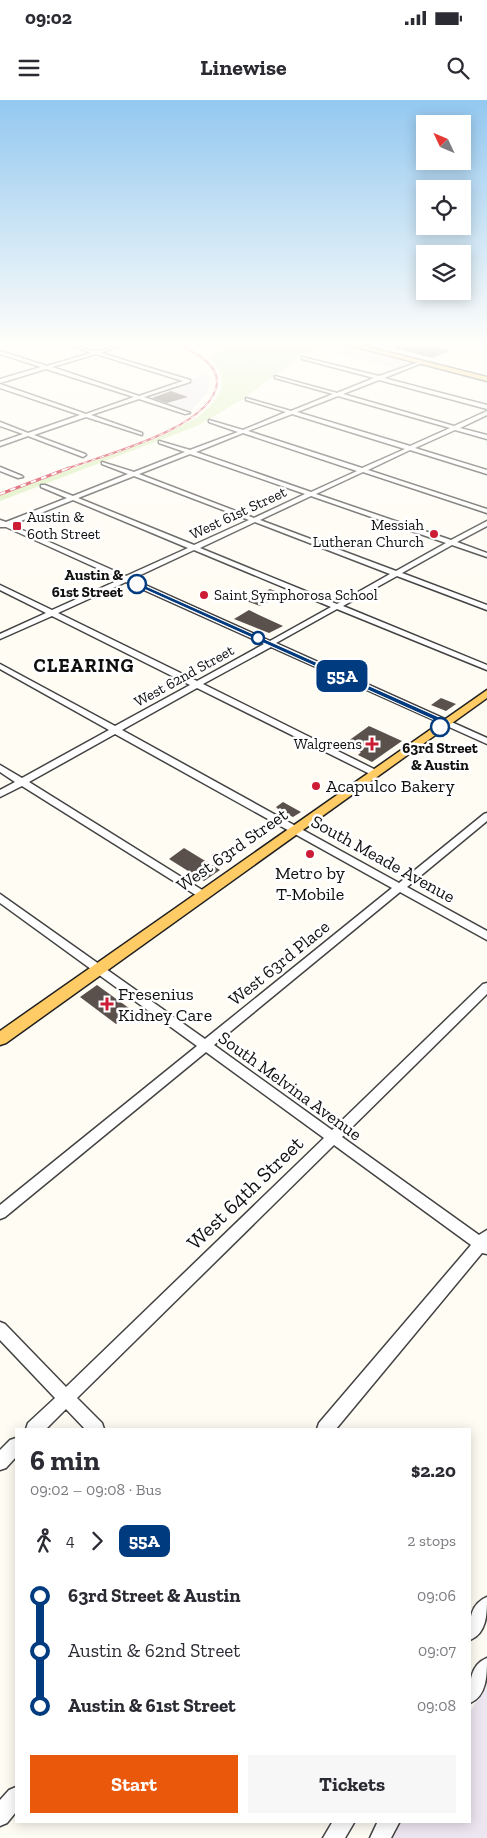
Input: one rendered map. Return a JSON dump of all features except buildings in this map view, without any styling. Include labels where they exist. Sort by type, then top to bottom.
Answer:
[{"type":"main road","name":"West 63rd Street","points":[[0,1039],[487,693]]},
{"type":"street","points":[[6,426],[83,455]]},
{"type":"street","points":[[0,444],[54,426]]},
{"type":"street","points":[[118,426],[140,434]]},
{"type":"street","points":[[227,426],[487,510]]},
{"type":"street","points":[[2,524],[256,426]]},
{"type":"street","points":[[339,426],[487,472]]},
{"type":"street","points":[[448,426],[487,437]]},
{"type":"street","name":"West 61st Street","points":[[0,637],[459,426]]},
{"type":"street","points":[[161,442],[487,556]]},
{"type":"street","points":[[104,463],[487,608]]},
{"type":"street","points":[[0,469],[20,477]]},
{"type":"street","points":[[43,486],[487,668]]},
{"type":"street","name":"West 62nd Street","points":[[0,794],[487,523]]},
{"type":"street","points":[[2,524],[487,741]]},
{"type":"street","points":[[0,587],[375,773]]},
{"type":"street","name":"South Meade Avenue","points":[[0,666],[487,936]]},
{"type":"street","points":[[0,768],[203,895]]},
{"type":"street","name":"West 63rd Place","points":[[0,1212],[487,816]]},
{"type":"street","name":"South Melvina Avenue","points":[[0,898],[332,1138],[485,1242]]},
{"type":"street","name":"West 64th Street","points":[[35,1428],[487,987]]},
{"type":"street","points":[[326,1428],[485,1242]]},
{"type":"street","points":[[0,1329],[95,1428]]},
{"type":"street","points":[[0,1462],[15,1447]]},
{"type":"street","points":[[471,1630],[487,1606]]},
{"type":"street","points":[[471,1692],[487,1667]]},
{"type":"street","points":[[0,1816],[15,1798]]},
{"type":"street","points":[[334,1838],[343,1823]]},
{"type":"street","points":[[380,1838],[389,1823]]},
{"type":"shaded area","points":[[487,1684],[487,1838],[391,1838],[401,1823],[471,1823],[471,1710]]},
{"type":"green space","points":[[180,426],[197,426],[0,501],[0,495],[161,436]]},
{"type":"railway","points":[[69,468],[129,448],[177,426]]},
{"type":"railway","points":[[0,494],[69,468]]},
{"type":"bus line","name":"55A","points":[[137,584],[446,722],[440,727]]},
{"type":"place","name":"Austin & 60th Street","points":[[17,526]]},
{"type":"place","name":"Messiah Lutheran Church","points":[[434,534]]},
{"type":"place","name":"Austin & 61st Street","points":[[137,584]]},
{"type":"place","name":"Saint Symphorosa School","points":[[204,595]]},
{"type":"place","name":"63rd Street & Austin","points":[[440,727]]},
{"type":"place","name":"Walgreens","points":[[372,744]]},
{"type":"place","name":"Acapulco Bakery","points":[[316,786]]},
{"type":"place","name":"Metro by T-Mobile","points":[[310,854]]},
{"type":"place","name":"Fresenius Kidney Care","points":[[107,1004]]},
{"type":"district","name":"CLEARING","points":[[84,665]]}]
